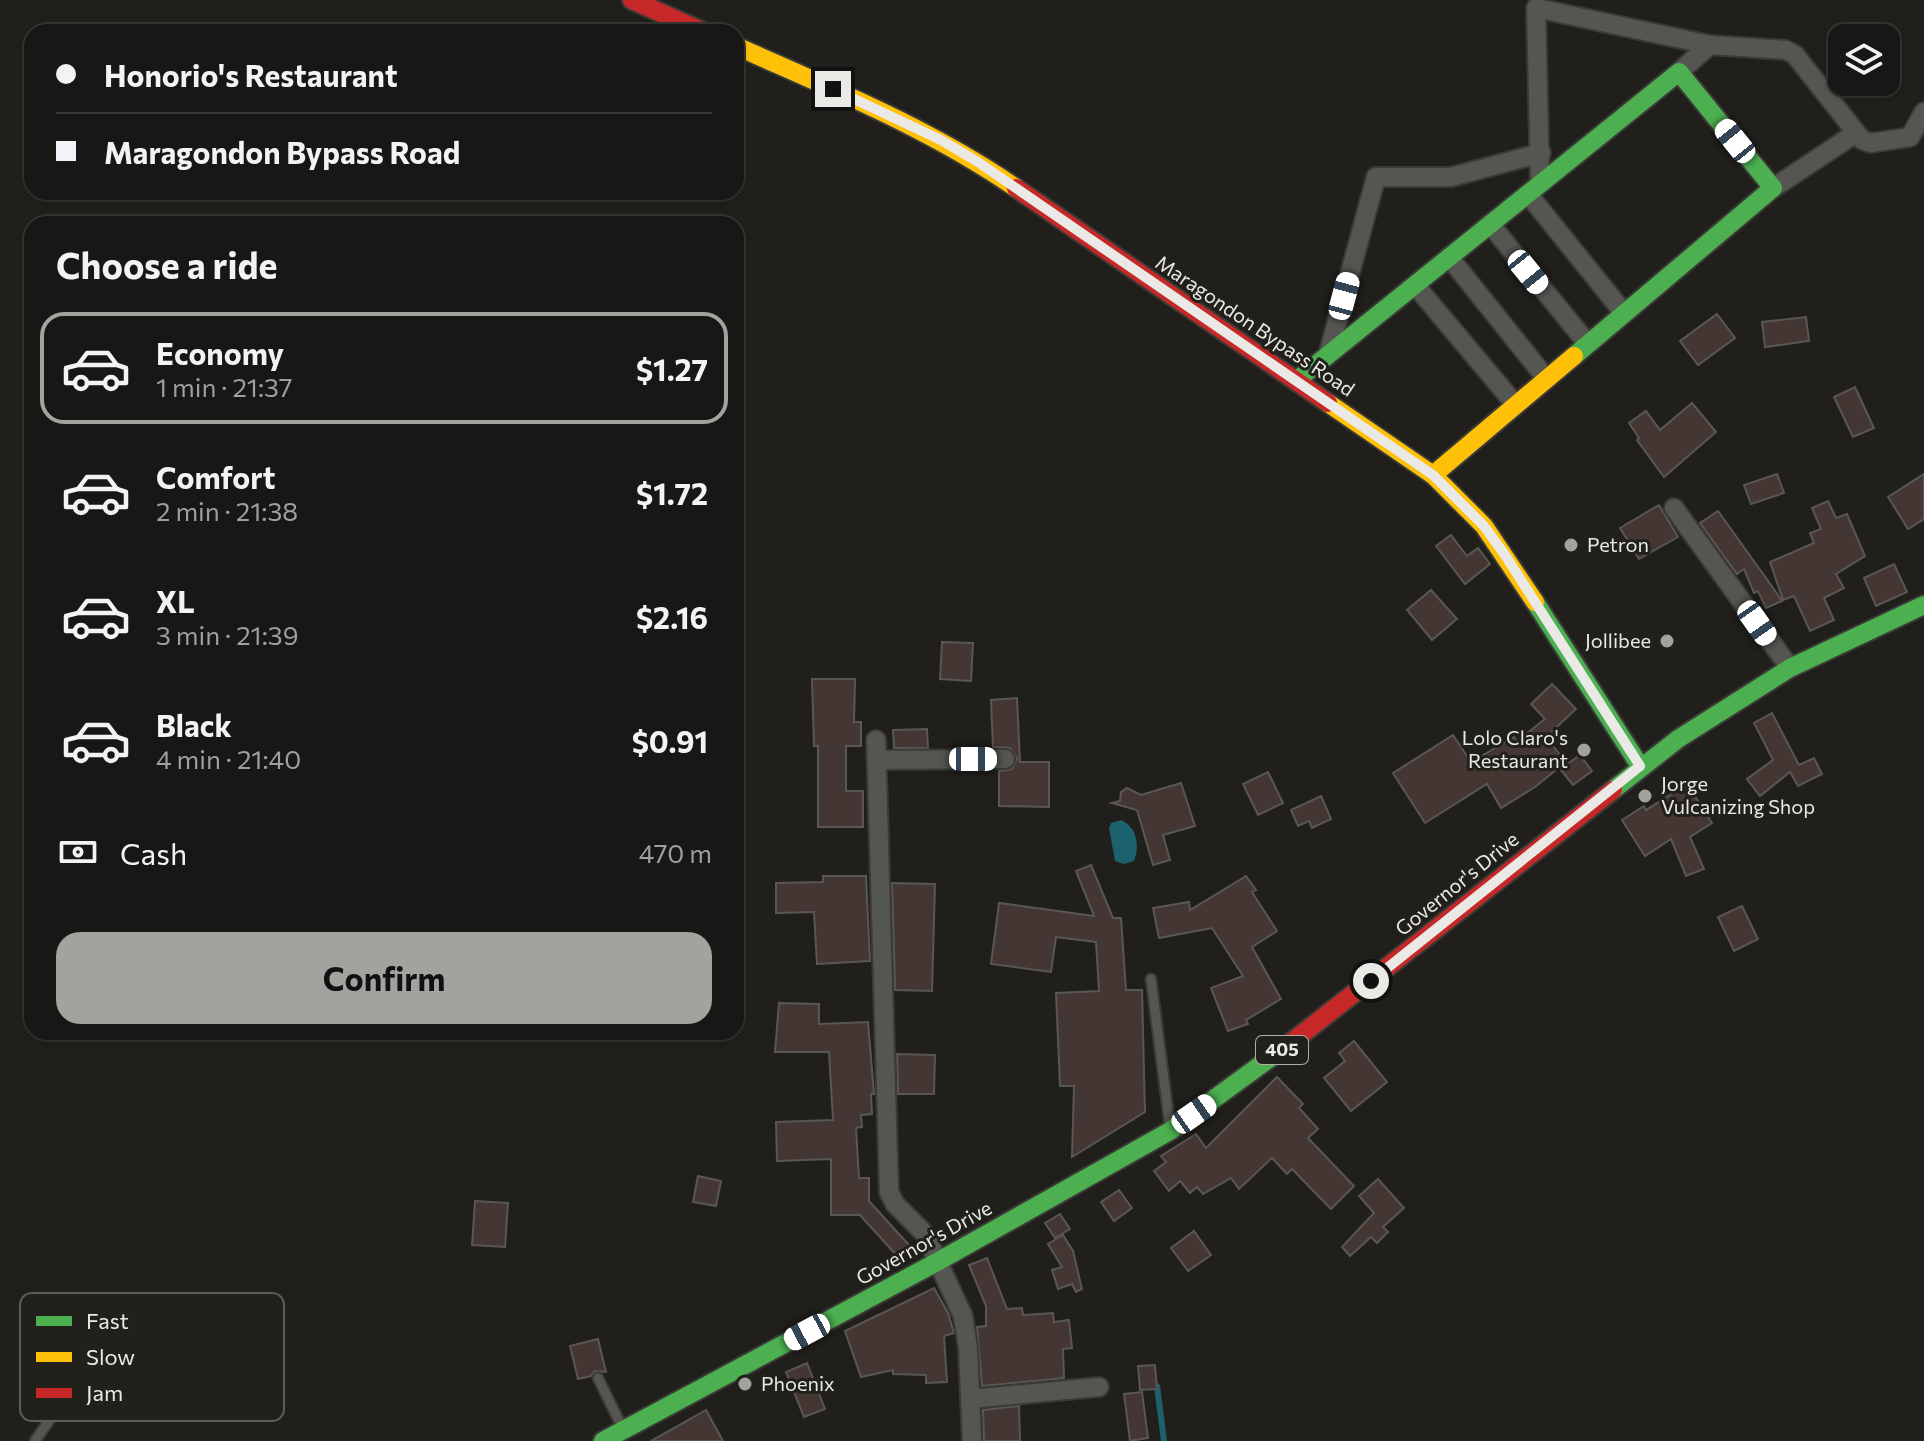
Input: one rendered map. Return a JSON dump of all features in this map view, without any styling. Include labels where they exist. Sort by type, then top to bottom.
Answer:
[{"type":"main road","points":[[632,0],[686,24]]},
{"type":"main road","name":"Maragondon Bypass Road","points":[[744,50],[895,117],[978,162],[1433,475],[1476,518],[1505,555],[1640,766]]},
{"type":"main road","points":[[1297,380],[1679,72],[1773,188],[1514,403],[1433,475]]},
{"type":"main road","name":"Governor's Drive","points":[[603,1441],[937,1262],[1170,1131],[1264,1064],[1640,766],[1790,668],[1924,605]]},
{"type":"street","points":[[1623,312],[1534,189],[1541,153],[1536,8],[1710,45],[1775,48],[1795,55],[1862,140],[1871,143],[1901,141],[1910,137],[1924,112]]},
{"type":"street","points":[[1679,72],[1710,45]]},
{"type":"street","points":[[1773,188],[1856,133]]},
{"type":"street","points":[[1328,355],[1376,177],[1451,177],[1541,153]]},
{"type":"street","points":[[1490,224],[1587,343]]},
{"type":"street","points":[[1449,257],[1545,377]]},
{"type":"street","points":[[1415,285],[1514,403]]},
{"type":"street","points":[[1674,508],[1790,668]]},
{"type":"street","points":[[876,740],[889,1192],[895,1204],[925,1234],[963,1316],[972,1441]]},
{"type":"street","points":[[877,760],[1005,759]]},
{"type":"street","points":[[970,1399],[1099,1387]]},
{"type":"lane","points":[[1151,979],[1170,1131]]},
{"type":"lane","points":[[598,1378],[624,1430]]},
{"type":"lane","points":[[35,1441],[49,1421]]},
{"type":"water","points":[[1121,820],[1131,827],[1137,843],[1134,861],[1124,864],[1115,861],[1109,828],[1111,823]]},
{"type":"building","points":[[1717,314],[1735,338],[1698,365],[1680,341]]},
{"type":"building","points":[[1806,317],[1809,341],[1765,347],[1762,322]]},
{"type":"building","points":[[1855,387],[1874,428],[1853,437],[1834,397]]},
{"type":"building","points":[[1692,403],[1716,432],[1664,477],[1637,440],[1639,438],[1629,423],[1646,411],[1660,430]]},
{"type":"building","points":[[1777,474],[1784,493],[1751,504],[1744,485]]},
{"type":"building","points":[[1924,474],[1924,519],[1908,529],[1888,497]]},
{"type":"building","points":[[1828,501],[1836,518],[1847,514],[1865,556],[1836,574],[1844,588],[1824,598],[1834,620],[1810,631],[1794,596],[1783,600],[1770,562],[1814,543],[1810,533],[1821,529],[1812,508]]},
{"type":"building","points":[[1659,505],[1678,537],[1639,559],[1620,528]]},
{"type":"building","points":[[1718,511],[1782,601],[1766,608],[1758,591],[1754,593],[1744,569],[1737,574],[1700,523]]},
{"type":"building","points":[[1451,535],[1467,556],[1478,548],[1490,564],[1465,584],[1436,546]]},
{"type":"building","points":[[1894,564],[1907,592],[1876,606],[1864,578]]},
{"type":"building","points":[[1431,590],[1457,619],[1432,640],[1407,610]]},
{"type":"building","points":[[942,642],[973,643],[971,681],[940,679]]},
{"type":"building","points":[[812,679],[855,679],[854,722],[861,722],[861,746],[846,746],[846,791],[863,791],[863,827],[818,827],[818,746],[814,746]]},
{"type":"building","points":[[1552,684],[1576,709],[1546,737],[1566,762],[1535,787],[1501,808],[1487,784],[1425,823],[1393,773],[1453,735],[1471,762],[1514,737],[1517,741],[1545,719],[1531,704]]},
{"type":"building","points":[[1017,698],[1020,762],[1049,762],[1049,807],[999,806],[999,771],[1012,769],[1017,758],[1010,748],[993,747],[991,700]]},
{"type":"building","points":[[1772,713],[1799,765],[1814,758],[1822,774],[1798,786],[1790,772],[1760,796],[1747,779],[1773,760],[1754,723]]},
{"type":"building","points":[[927,729],[928,748],[894,748],[893,730]]},
{"type":"building","points":[[1580,755],[1592,771],[1573,785],[1560,769]]},
{"type":"building","points":[[1268,772],[1283,803],[1258,815],[1243,784]]},
{"type":"building","points":[[1181,783],[1195,826],[1163,835],[1170,860],[1153,865],[1137,810],[1112,803],[1120,801],[1121,792],[1127,788],[1141,795]]},
{"type":"building","points":[[1687,784],[1712,823],[1690,837],[1704,869],[1686,876],[1671,839],[1645,856],[1622,820],[1644,806],[1646,810]]},
{"type":"building","points":[[1321,796],[1331,819],[1312,828],[1309,821],[1298,826],[1291,810]]},
{"type":"building","points":[[1091,865],[1113,918],[1121,918],[1126,990],[1142,990],[1145,1112],[1072,1157],[1074,1086],[1060,1086],[1056,993],[1099,991],[1096,942],[1056,937],[1051,972],[991,964],[999,903],[1094,916],[1076,871]]},
{"type":"building","points":[[823,876],[866,876],[870,961],[817,964],[814,912],[776,913],[776,883],[823,882]]},
{"type":"building","points":[[1246,876],[1256,890],[1252,892],[1277,931],[1252,947],[1281,999],[1246,1020],[1248,1024],[1228,1031],[1211,988],[1243,976],[1212,928],[1159,938],[1153,908],[1189,902],[1190,910]]},
{"type":"building","points":[[892,883],[935,884],[932,991],[895,990]]},
{"type":"building","points":[[1742,906],[1758,939],[1734,951],[1718,917]]},
{"type":"building","points":[[779,1003],[819,1004],[819,1024],[868,1022],[874,1094],[871,1094],[872,1114],[861,1115],[862,1127],[856,1128],[859,1178],[869,1178],[869,1201],[909,1245],[897,1256],[860,1215],[831,1215],[831,1159],[777,1161],[776,1122],[833,1120],[829,1052],[775,1052]]},
{"type":"building","points":[[1354,1041],[1387,1082],[1351,1111],[1324,1078],[1345,1061],[1339,1053]]},
{"type":"building","points":[[897,1054],[935,1055],[934,1094],[898,1094]]},
{"type":"building","points":[[1277,1077],[1303,1104],[1299,1108],[1318,1129],[1308,1138],[1354,1186],[1331,1209],[1292,1169],[1287,1174],[1272,1158],[1239,1189],[1231,1178],[1203,1194],[1197,1187],[1190,1193],[1180,1181],[1169,1191],[1154,1171],[1166,1162],[1161,1156],[1196,1134],[1206,1148]]},
{"type":"building","points":[[698,1176],[721,1181],[716,1206],[693,1202]]},
{"type":"building","points":[[1378,1179],[1404,1208],[1383,1227],[1388,1232],[1377,1243],[1371,1237],[1350,1256],[1342,1247],[1374,1213],[1359,1196]]},
{"type":"building","points":[[1119,1190],[1132,1208],[1114,1221],[1101,1202]]},
{"type":"building","points":[[475,1201],[508,1203],[505,1247],[472,1245]]},
{"type":"building","points":[[1060,1214],[1070,1229],[1055,1238],[1045,1223]]},
{"type":"building","points":[[1194,1231],[1211,1255],[1188,1271],[1171,1248]]},
{"type":"building","points":[[1063,1235],[1073,1251],[1082,1289],[1076,1292],[1072,1284],[1058,1289],[1052,1270],[1062,1267],[1048,1244]]},
{"type":"building","points":[[987,1258],[1007,1309],[1022,1308],[1023,1315],[1053,1313],[1054,1322],[1069,1320],[1072,1348],[1063,1349],[1064,1378],[982,1386],[977,1327],[986,1326],[986,1306],[969,1265]]},
{"type":"building","points":[[934,1288],[948,1313],[954,1333],[944,1336],[947,1382],[926,1383],[926,1375],[893,1374],[893,1370],[861,1377],[845,1331]]},
{"type":"building","points":[[598,1339],[606,1372],[595,1371],[591,1376],[578,1379],[570,1346]]},
{"type":"building","points":[[807,1363],[825,1409],[804,1417],[786,1372]]},
{"type":"building","points":[[1155,1365],[1157,1389],[1140,1390],[1138,1366]]},
{"type":"building","points":[[1142,1392],[1148,1438],[1130,1441],[1124,1394]]},
{"type":"building","points":[[1019,1406],[1020,1441],[984,1441],[983,1410]]},
{"type":"building","points":[[706,1410],[723,1441],[651,1441]]},
{"type":"waterway","points":[[1157,1386],[1164,1441]]},
{"type":"traffic: fast","points":[[1297,380],[1679,72],[1773,188],[1574,356]]},
{"type":"traffic: fast","points":[[1535,602],[1640,766]]},
{"type":"traffic: fast","points":[[1613,790],[1678,739],[1790,668],[1924,605]]},
{"type":"traffic: fast","points":[[603,1441],[937,1262],[1170,1131],[1288,1045]]},
{"type":"traffic: slow","points":[[744,50],[914,128],[1016,188]]},
{"type":"traffic: slow","points":[[1433,475],[1574,356]]},
{"type":"traffic: slow","points":[[1328,403],[1433,475],[1484,526],[1535,602]]},
{"type":"traffic: jam","points":[[632,0],[686,24]]},
{"type":"traffic: jam","points":[[1016,188],[1328,403]]},
{"type":"traffic: jam","points":[[1288,1045],[1613,790]]},
{"type":"place","name":"Petron","points":[[1571,545]]},
{"type":"place","name":"Jollibee","points":[[1667,641]]},
{"type":"place","name":"Lolo Claro's Restaurant","points":[[1584,750]]},
{"type":"place","name":"Jorge Vulcanizing Shop","points":[[1645,796]]},
{"type":"place","name":"Phoenix","points":[[745,1384]]},
{"type":"route","points":[[833,89],[941,140],[978,162],[1433,475],[1484,526],[1505,555],[1640,766],[1371,981]]}]
